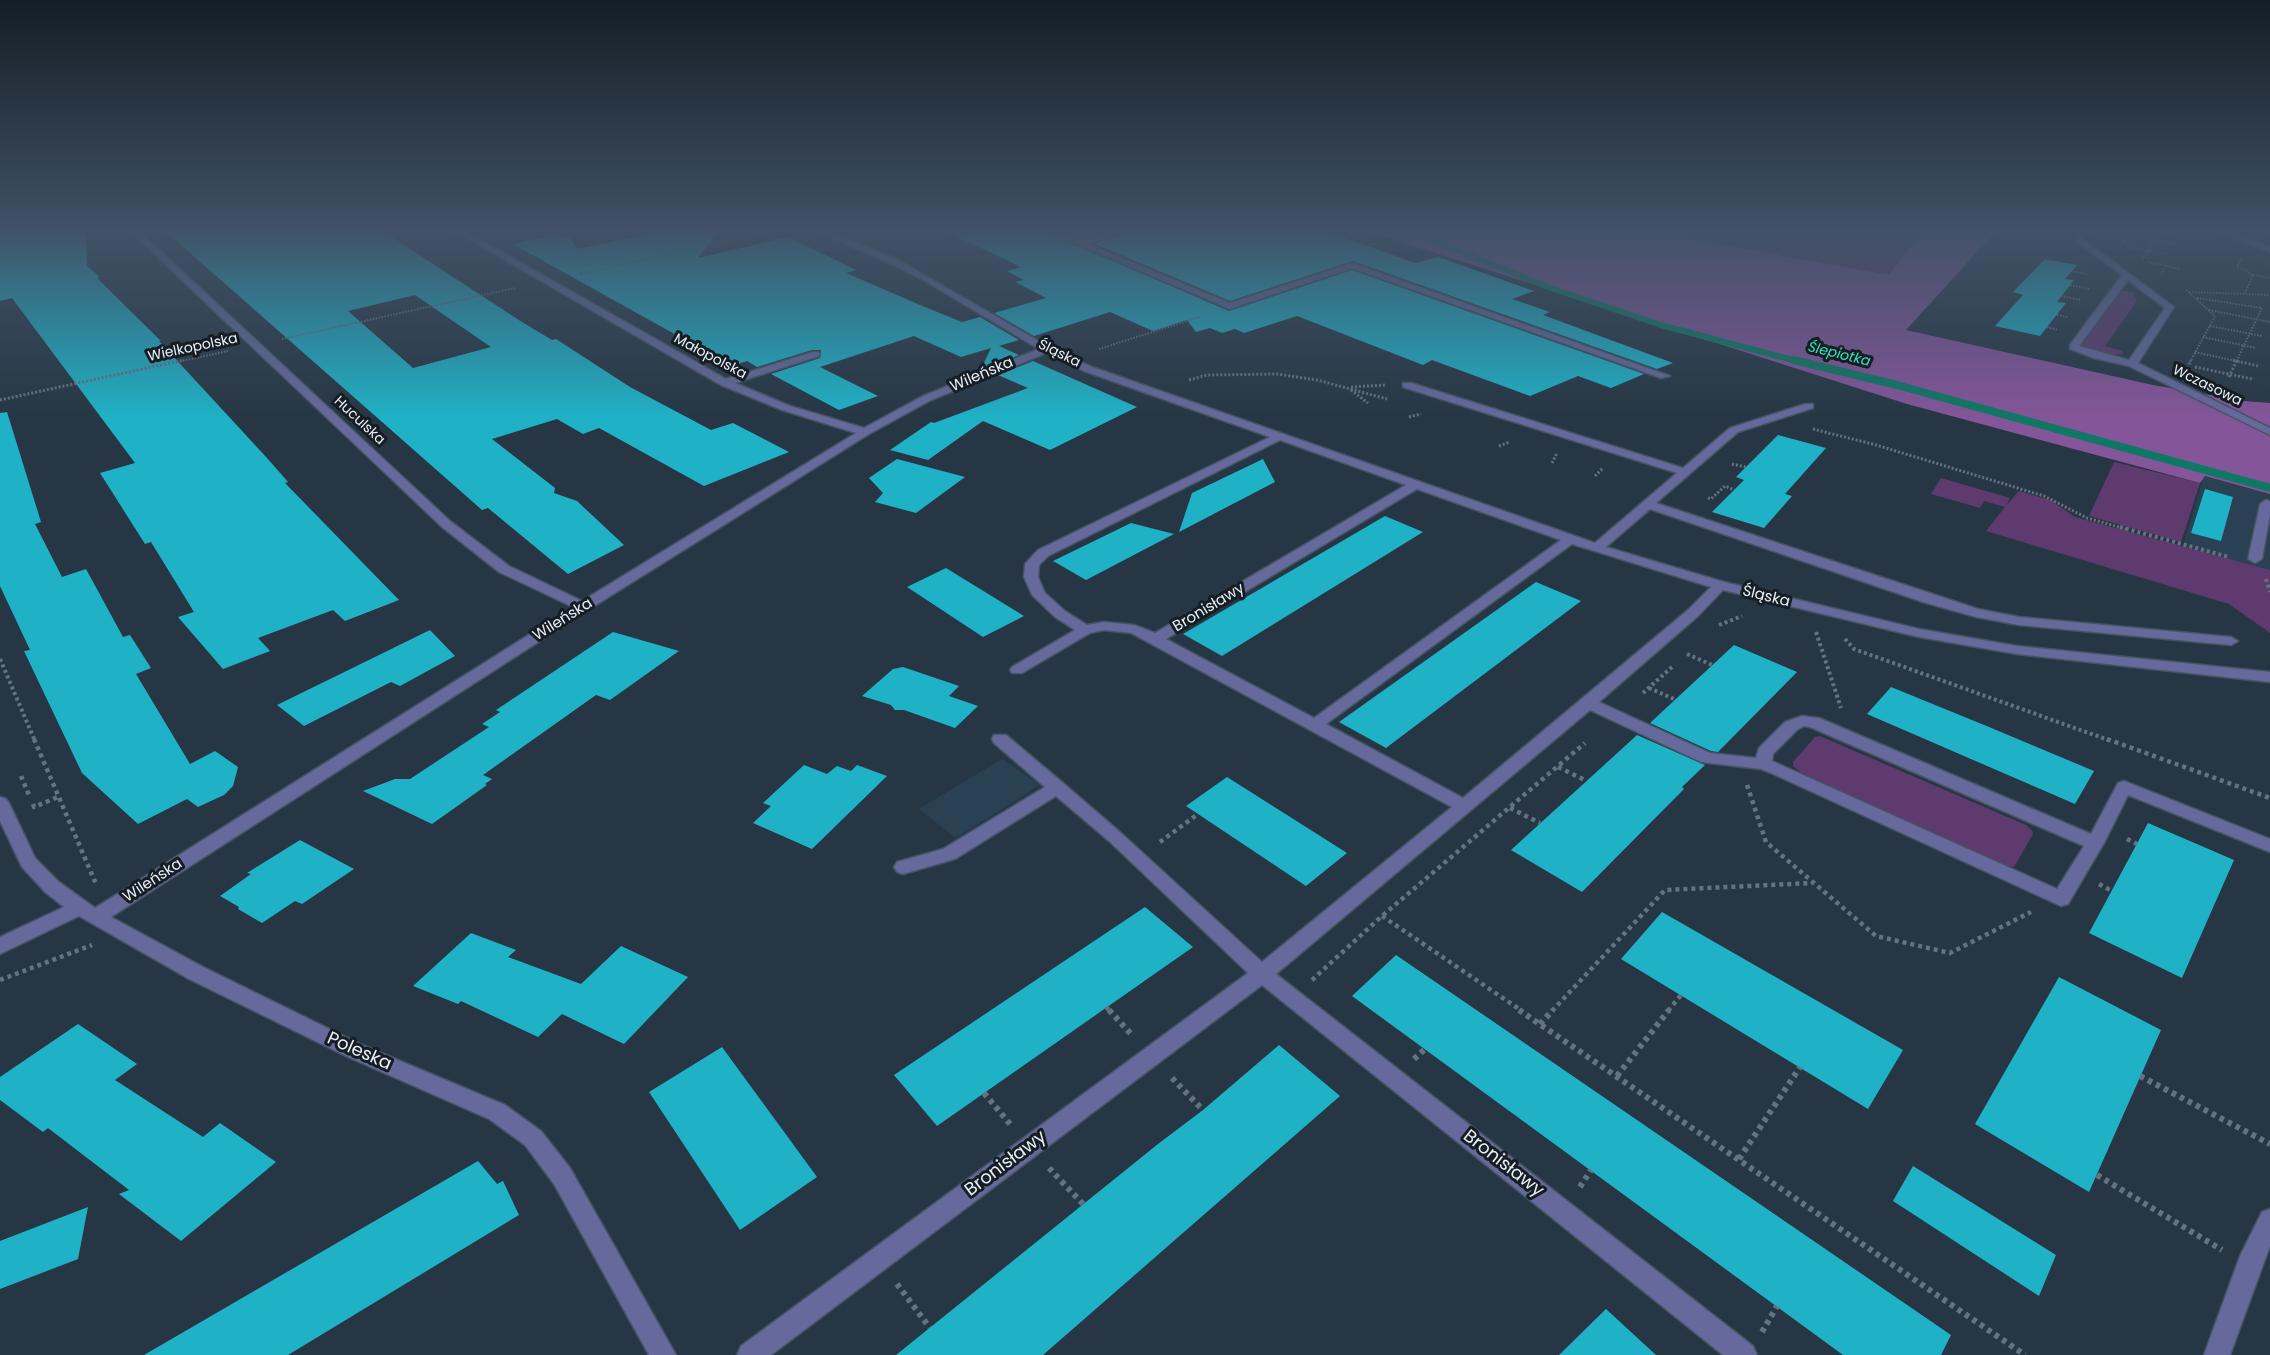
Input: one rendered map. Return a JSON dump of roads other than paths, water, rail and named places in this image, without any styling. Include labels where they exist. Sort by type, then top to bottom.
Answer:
[{"type":"street","name":"Huculska","points":[[201,293],[446,524],[504,569],[583,607]]},
{"type":"street","name":"Małopolska","points":[[567,293],[725,383],[786,408],[866,432]]},
{"type":"street","name":"Śląska","points":[[952,293],[1046,349],[1088,369],[1570,539],[1720,585],[1835,614],[2006,648],[2270,677]]},
{"type":"street","points":[[1199,293],[1230,306],[1268,293]]},
{"type":"street","points":[[1432,293],[1665,376]]},
{"type":"street","name":"Wczasowa","points":[[2113,293],[2073,347],[2097,356],[2132,364],[2270,432]]},
{"type":"street","points":[[2132,364],[2170,307],[2152,293]]},
{"type":"street","name":"Wileńska","points":[[0,946],[87,913],[866,432],[927,398],[1046,349]]},
{"type":"street","points":[[725,383],[816,354]]},
{"type":"street","points":[[1407,385],[1684,472]]},
{"type":"street","points":[[1597,548],[1734,430],[1809,406]]},
{"type":"street","points":[[1085,630],[1060,614],[1039,595],[1031,577],[1032,564],[1043,553],[1280,436]]},
{"type":"street","name":"Bronisławy","points":[[1156,639],[1416,484]]},
{"type":"street","points":[[1647,504],[1928,599],[1976,613],[2019,621],[2230,641]]},
{"type":"street","points":[[2256,559],[2266,504],[2270,505]]},
{"type":"street","points":[[1315,725],[1570,539]]},
{"type":"street","name":"Bronisławy","points":[[750,1355],[1262,974],[1588,703],[1693,613],[1720,585]]},
{"type":"street","points":[[1017,670],[1085,630],[1104,626],[1134,629],[1156,639]]},
{"type":"street","name":"Bronisławy","points":[[1156,639],[1464,806]]},
{"type":"street","points":[[1588,703],[1707,758],[1763,764],[2061,898],[2095,843],[2124,787],[2270,846]]},
{"type":"street","points":[[1763,764],[1765,752],[1791,726],[1802,721],[1813,722],[1827,726],[2095,843]]},
{"type":"street","name":"Bronisławy","points":[[1000,738],[1138,859],[1262,974],[1744,1355]]},
{"type":"street","points":[[903,867],[950,855],[1058,787]]},
{"type":"street","name":"Poleska","points":[[0,803],[28,862],[52,887],[87,913],[196,973],[344,1046],[497,1112],[533,1138],[562,1176],[663,1355]]},
{"type":"street","points":[[2217,1355],[2259,1255],[2270,1220]]},
{"type":"waterway","name":"Ślepiotka","points":[[1567,293],[1661,325],[1800,362]]},
{"type":"waterway","name":"Ślepiotka","points":[[1794,360],[1897,385],[2270,488]]}]
